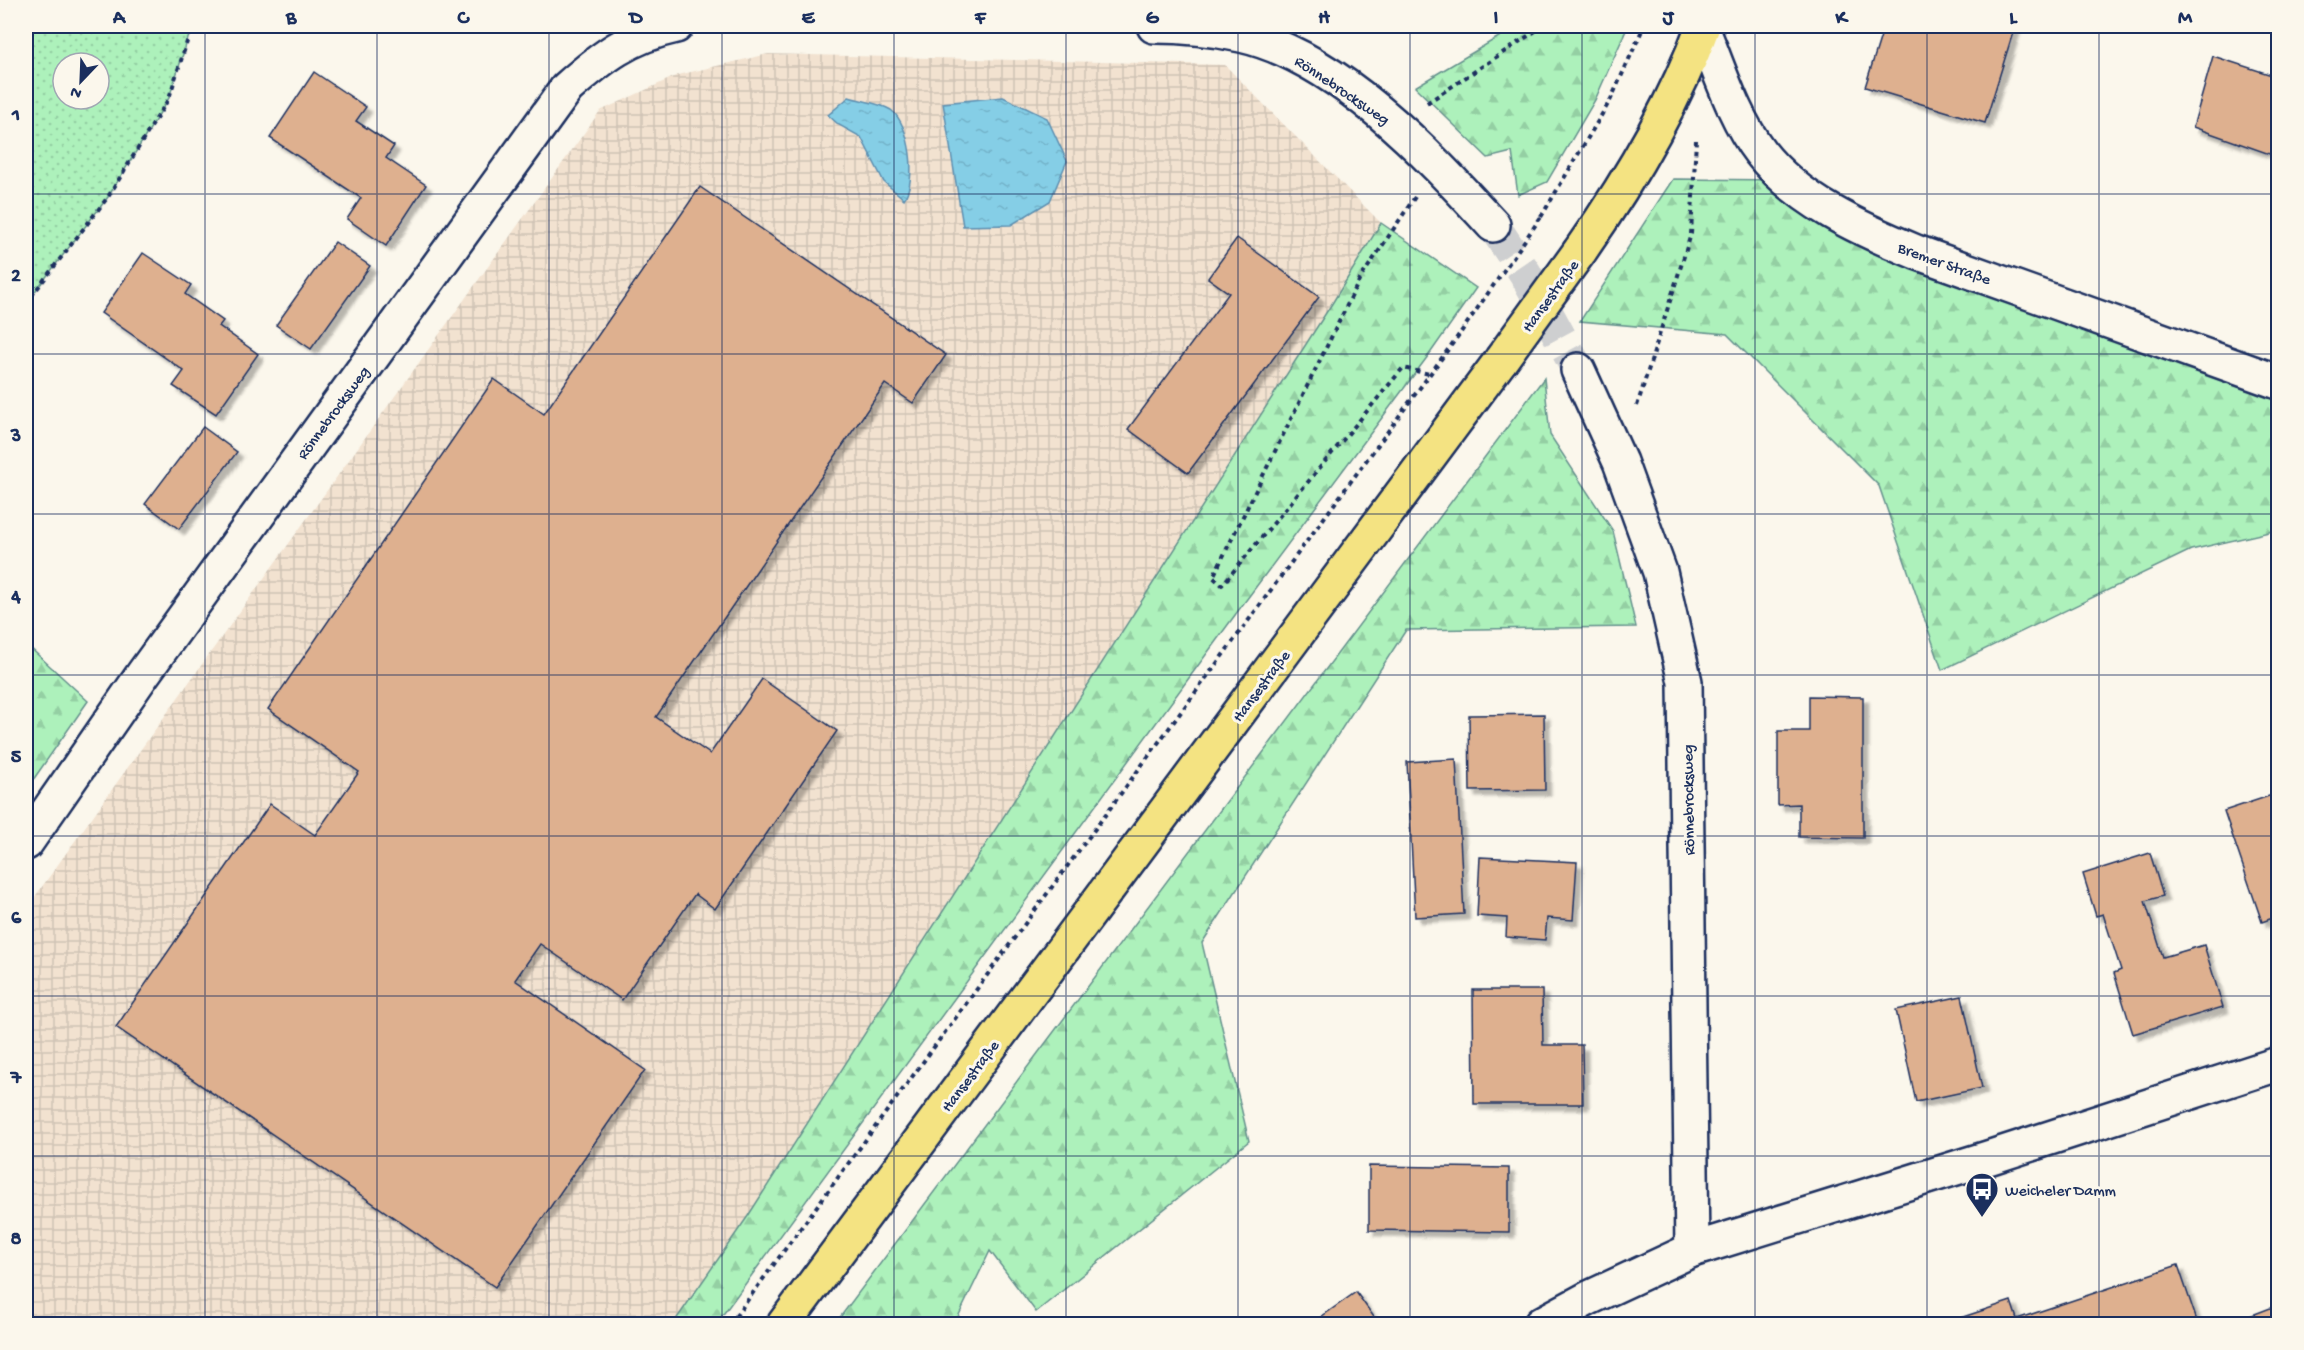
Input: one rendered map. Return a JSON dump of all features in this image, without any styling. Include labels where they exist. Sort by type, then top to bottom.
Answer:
[{"type":"main road","name":"Hansestraße","points":[[784,1324],[1581,251],[1641,157],[1675,91],[1702,27]]},
{"type":"street","name":"Rönnebrocksweg","points":[[26,843],[143,674],[567,88],[603,56],[646,32],[676,26]]},
{"type":"street","name":"Rönnebrocksweg","points":[[1154,26],[1181,26],[1242,35],[1294,55],[1349,89],[1395,124],[1437,164],[1493,225]]},
{"type":"street","name":"Bremer Straße","points":[[1702,27],[1740,116],[1759,150],[1786,180],[1830,210],[1873,234],[1916,252],[2278,382]]},
{"type":"street","name":"Rönnebrocksweg","points":[[1578,370],[1620,462],[1660,572],[1685,682],[1692,1250]]},
{"type":"street","points":[[1541,1324],[1588,1298],[1692,1250],[1988,1158],[2278,1064]]},
{"type":"path","points":[[26,303],[108,197],[170,98],[192,26]]},
{"type":"path","points":[[1395,124],[1544,26]]},
{"type":"path","points":[[730,1324],[1461,332],[1541,217],[1611,99],[1644,26]]},
{"type":"path","points":[[1429,374],[1402,368],[1222,585],[1213,577],[1360,279],[1437,164]]},
{"type":"path","points":[[1620,462],[1691,234]]},
{"type":"shaded area","points":[[768,54],[1225,65],[1381,223],[1333,302],[748,1216],[673,1324],[26,1324],[26,909],[600,111],[678,75]]},
{"type":"green space","points":[[26,26],[192,26],[169,98],[108,197],[26,303]]},
{"type":"green space","points":[[1517,26],[1628,26],[1595,100],[1547,182],[1518,195],[1512,152],[1488,158],[1415,87]]},
{"type":"green space","points":[[1673,179],[1786,180],[1830,210],[2278,382],[2278,530],[2191,550],[1942,670],[1879,486],[1727,334],[1580,321]]},
{"type":"green space","points":[[1381,223],[1476,288],[716,1324],[673,1324],[748,1216],[1333,302]]},
{"type":"green space","points":[[1544,378],[1550,435],[1613,531],[1636,627],[1406,630],[1202,943],[1249,1141],[1036,1312],[990,1251],[958,1317],[938,1324],[835,1324]]},
{"type":"green space","points":[[26,644],[88,701],[26,790]]},
{"type":"water","points":[[849,97],[887,108],[898,117],[910,153],[910,180],[904,199],[884,182],[861,137],[839,125],[828,115]]},
{"type":"water","points":[[1003,97],[1047,118],[1067,161],[1050,201],[1011,225],[963,226],[943,103]]},
{"type":"building","points":[[1884,26],[2015,26],[1985,123],[1865,87]]},
{"type":"building","points":[[2213,56],[2278,77],[2278,157],[2193,127]]},
{"type":"building","points":[[314,72],[366,107],[356,121],[394,146],[386,158],[426,185],[386,246],[347,219],[361,198],[270,138]]},
{"type":"building","points":[[700,187],[946,355],[913,403],[885,384],[656,717],[710,754],[762,679],[837,731],[715,909],[695,894],[622,1000],[540,944],[515,980],[645,1070],[495,1287],[116,1027],[270,804],[315,835],[359,772],[268,709],[494,379],[544,414]]},
{"type":"building","points":[[1237,238],[1319,297],[1188,473],[1128,429],[1229,293],[1208,278]]},
{"type":"building","points":[[335,242],[370,266],[311,349],[276,325]]},
{"type":"building","points":[[143,253],[191,285],[185,294],[223,321],[219,326],[258,354],[216,414],[173,386],[184,371],[101,313]]},
{"type":"building","points":[[203,427],[237,452],[179,529],[145,504]]},
{"type":"building","points":[[1809,696],[1863,697],[1863,838],[1799,837],[1799,804],[1778,805],[1778,731],[1809,731]]},
{"type":"building","points":[[1544,714],[1545,790],[1470,791],[1469,715]]},
{"type":"building","points":[[1456,759],[1464,914],[1415,917],[1407,762]]},
{"type":"building","points":[[2278,793],[2278,916],[2262,922],[2224,811]]},
{"type":"building","points":[[2150,853],[2163,896],[2145,901],[2163,957],[2204,945],[2223,1007],[2133,1034],[2114,973],[2121,970],[2103,914],[2096,916],[2083,874]]},
{"type":"building","points":[[1480,857],[1577,862],[1573,920],[1547,918],[1545,940],[1506,937],[1507,918],[1477,916]]},
{"type":"building","points":[[1473,990],[1542,990],[1543,1045],[1582,1045],[1583,1104],[1474,1104]]},
{"type":"building","points":[[1962,996],[1982,1088],[1916,1102],[1896,1010]]},
{"type":"building","points":[[1369,1166],[1509,1168],[1509,1232],[1369,1230]]},
{"type":"building","points":[[2178,1265],[2198,1324],[1945,1323],[2011,1301],[2017,1319]]},
{"type":"building","points":[[1356,1292],[1379,1324],[1311,1324]]},
{"type":"building","points":[[2278,1305],[2278,1324],[2250,1324],[2247,1317]]},
{"type":"tunnel","points":[[1493,225],[1525,273],[1578,370]]},
{"type":"place","name":"Weicheler Damm","points":[[1982,1218]]}]
